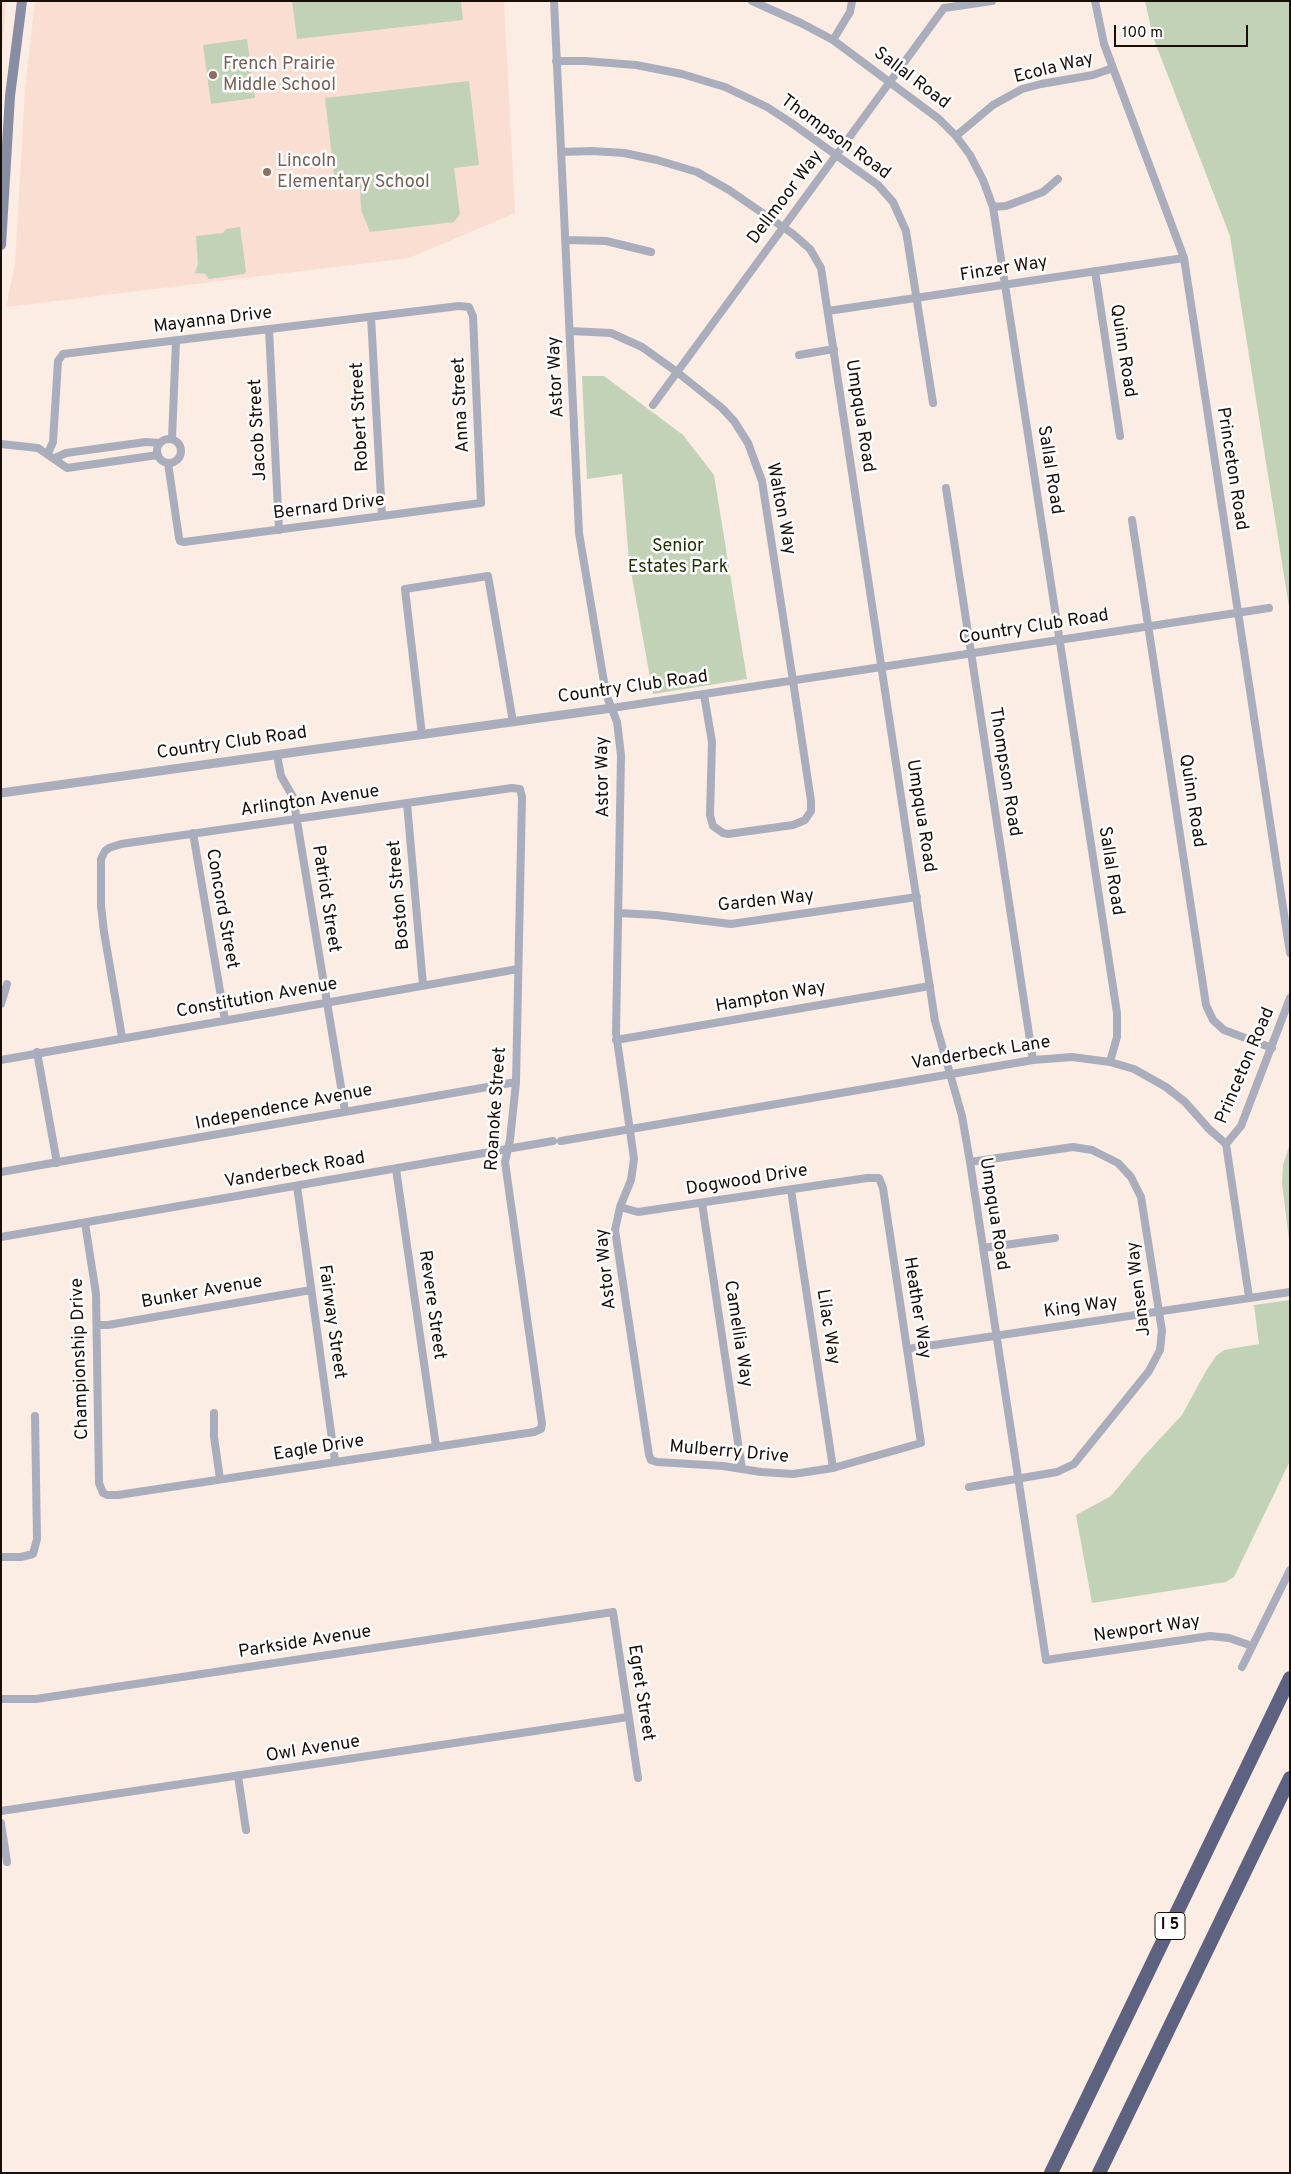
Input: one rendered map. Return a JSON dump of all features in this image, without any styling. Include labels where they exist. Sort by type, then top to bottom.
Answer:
[{"type":"highway","name":"I 5","points":[[1051,2173],[1290,1678]]},
{"type":"highway","name":"I 5","points":[[1099,2173],[1290,1778]]},
{"type":"main road","points":[[1,245],[10,96],[22,1]]},
{"type":"street","name":"Astor Way","points":[[554,1],[580,543],[606,694],[617,722],[621,755],[616,1040],[634,1159],[631,1180],[615,1223],[616,1239],[651,1460]]},
{"type":"street","name":"Sallal Road","points":[[752,1],[833,40],[940,118],[956,136],[976,166],[993,207],[1117,1013],[1117,1037],[1110,1062]]},
{"type":"street","points":[[833,40],[850,12],[852,1]]},
{"type":"street","points":[[943,5],[992,1]]},
{"type":"street","name":"Princeton Road","points":[[1095,1],[1100,31],[1184,258],[1290,953]]},
{"type":"street","name":"Dellmoor Way","points":[[653,405],[890,81],[943,5]]},
{"type":"street","name":"Thompson Road","points":[[556,62],[585,61],[636,64],[706,80],[767,107],[837,154],[878,185],[899,210],[906,231],[933,403]]},
{"type":"street","name":"Ecola Way","points":[[956,136],[987,109],[1022,90],[1041,84],[1093,75],[1113,68]]},
{"type":"street","name":"Umpqua Road","points":[[562,152],[608,151],[678,165],[697,172],[729,190],[783,226],[804,243],[818,261],[834,348],[930,986],[939,1037],[962,1116],[970,1162],[1046,1660]]},
{"type":"street","points":[[993,207],[1006,206],[1043,192],[1058,179]]},
{"type":"street","points":[[566,240],[606,241],[651,252]]},
{"type":"street","name":"Finzer Way","points":[[828,311],[1184,258]]},
{"type":"street","name":"Quinn Road","points":[[1095,271],[1120,436]]},
{"type":"street","name":"Mayanna Drive","points":[[51,456],[58,360],[60,355],[459,306],[469,307]]},
{"type":"street","name":"Anna Street","points":[[469,307],[473,316],[481,503]]},
{"type":"street","name":"Robert Street","points":[[371,317],[382,516]]},
{"type":"street","name":"Jacob Street","points":[[269,329],[279,530]]},
{"type":"street","name":"Walton Way","points":[[570,331],[596,331],[622,337],[642,347],[722,408],[734,421],[748,443],[762,481],[812,806],[809,816],[805,820],[793,825],[728,834],[713,826],[710,815],[712,742],[704,695]]},
{"type":"street","points":[[172,439],[176,341]]},
{"type":"street","points":[[799,354],[834,348]]},
{"type":"street","points":[[51,456],[66,452],[160,442],[172,439],[179,443],[181,454],[174,462],[168,463],[158,455],[157,450],[160,442]]},
{"type":"street","points":[[1,444],[35,447],[51,456],[62,467],[66,468],[158,455]]},
{"type":"street","name":"Bernard Drive","points":[[168,463],[180,541],[481,503]]},
{"type":"street","name":"Thompson Road","points":[[946,488],[1033,1060]]},
{"type":"street","name":"Quinn Road","points":[[1132,520],[1206,1005],[1213,1020],[1224,1030],[1272,1048]]},
{"type":"street","points":[[422,734],[404,589],[488,576],[513,722]]},
{"type":"street","name":"Country Club Road","points":[[1,793],[704,695],[1269,608]]},
{"type":"street","name":"Patriot Street","points":[[277,754],[281,776],[291,792],[296,818],[345,1111]]},
{"type":"street","name":"Arlington Avenue","points":[[122,1037],[102,918],[100,870],[101,859],[105,851],[121,844],[193,833],[512,788],[520,789]]},
{"type":"street","name":"Roanoke Street","points":[[520,789],[522,797],[516,1082],[508,1149],[504,1162],[541,1418],[540,1429]]},
{"type":"street","name":"Boston Street","points":[[407,803],[423,984]]},
{"type":"street","name":"Concord Street","points":[[193,833],[225,1020]]},
{"type":"street","name":"Garden Way","points":[[618,913],[656,915],[721,924],[736,924],[917,897]]},
{"type":"street","name":"Constitution Avenue","points":[[1,1060],[423,984],[518,969]]},
{"type":"street","points":[[1,1004],[7,984]]},
{"type":"street","name":"Hampton Way","points":[[616,1040],[930,986]]},
{"type":"street","name":"Princeton Road","points":[[1226,1144],[1241,1126],[1290,998]]},
{"type":"street","points":[[37,1052],[57,1163]]},
{"type":"street","name":"Vanderbeck Lane","points":[[557,1141],[950,1073],[1033,1060],[1072,1057],[1110,1062],[1134,1069],[1166,1087],[1176,1094],[1226,1144]]},
{"type":"street","name":"Independence Avenue","points":[[1,1172],[199,1139],[345,1111],[516,1082]]},
{"type":"street","name":"Vanderbeck Road","points":[[1,1237],[557,1141]]},
{"type":"street","points":[[1226,1144],[1249,1297]]},
{"type":"street","name":"Jansen Way","points":[[969,1487],[1063,1470],[1080,1457],[1155,1362],[1162,1338],[1160,1311],[1142,1197],[1131,1177],[1118,1163],[1092,1150],[1073,1147],[970,1162]]},
{"type":"street","name":"Revere Street","points":[[396,1169],[436,1446]]},
{"type":"street","name":"Dogwood Drive","points":[[620,1207],[638,1212],[867,1178],[879,1178]]},
{"type":"street","name":"Heather Way","points":[[879,1178],[883,1188],[921,1443]]},
{"type":"street","name":"Fairway Street","points":[[297,1186],[335,1461]]},
{"type":"street","name":"Lilac Way","points":[[791,1190],[834,1468]]},
{"type":"street","name":"Camellia Way","points":[[702,1203],[742,1469]]},
{"type":"street","name":"Championship Drive","points":[[85,1223],[94,1273],[98,1325],[99,1476],[103,1493]]},
{"type":"street","points":[[983,1248],[1054,1238]]},
{"type":"street","name":"Bunker Avenue","points":[[98,1325],[311,1290]]},
{"type":"street","name":"King Way","points":[[907,1349],[1290,1292]]},
{"type":"street","points":[[214,1413],[214,1437],[220,1479]]},
{"type":"street","points":[[1,1557],[21,1557],[33,1554],[37,1539],[35,1416]]},
{"type":"street","name":"Eagle Drive","points":[[103,1493],[118,1495],[534,1432],[540,1429]]},
{"type":"street","name":"Mulberry Drive","points":[[651,1460],[793,1474],[834,1468],[921,1443]]},
{"type":"street","points":[[1242,1667],[1290,1570]]},
{"type":"street","name":"Parkside Avenue","points":[[1,1698],[36,1699],[612,1612]]},
{"type":"street","name":"Egret Street","points":[[612,1612],[638,1778]]},
{"type":"street","name":"Newport Way","points":[[1046,1660],[1210,1636],[1229,1638],[1252,1646]]},
{"type":"street","name":"Owl Avenue","points":[[1,1811],[628,1717]]},
{"type":"street","points":[[238,1776],[246,1830]]},
{"type":"street","points":[[1,1823],[7,1862]]},
{"type":"shaded area","points":[[1,1],[6,1],[1,70]]},
{"type":"shaded area","name":"Lincoln Elementary School","points":[[35,1],[504,1],[515,213],[409,258],[6,307],[15,265],[25,89]]},
{"type":"green space","points":[[292,1],[461,1],[463,20],[297,39]]},
{"type":"green space","points":[[1145,1],[1290,1],[1290,613],[1230,236],[1153,37]]},
{"type":"green space","points":[[247,39],[255,98],[211,104],[203,45]]},
{"type":"green space","points":[[469,81],[479,165],[454,168],[460,214],[454,222],[370,232],[361,210],[360,186],[362,179],[335,182],[325,98]]},
{"type":"green space","points":[[240,227],[246,271],[244,274],[209,279],[205,274],[195,273],[198,264],[196,236],[223,233],[226,229]]},
{"type":"green space","name":"Senior Estates Park","points":[[582,376],[604,376],[683,435],[714,475],[747,679],[653,694],[629,561],[622,474],[587,479]]},
{"type":"green space","points":[[1290,1144],[1290,1248],[1282,1183],[1283,1165]]},
{"type":"green space","points":[[1290,1300],[1290,1461],[1234,1577],[1226,1582],[1092,1603],[1076,1515],[1111,1496],[1144,1456],[1182,1415],[1216,1356],[1224,1350],[1259,1344],[1254,1305]]},
{"type":"place","name":"French Prairie Middle School","points":[[213,75]]},
{"type":"place","name":"Lincoln Elementary School","points":[[267,172]]}]
